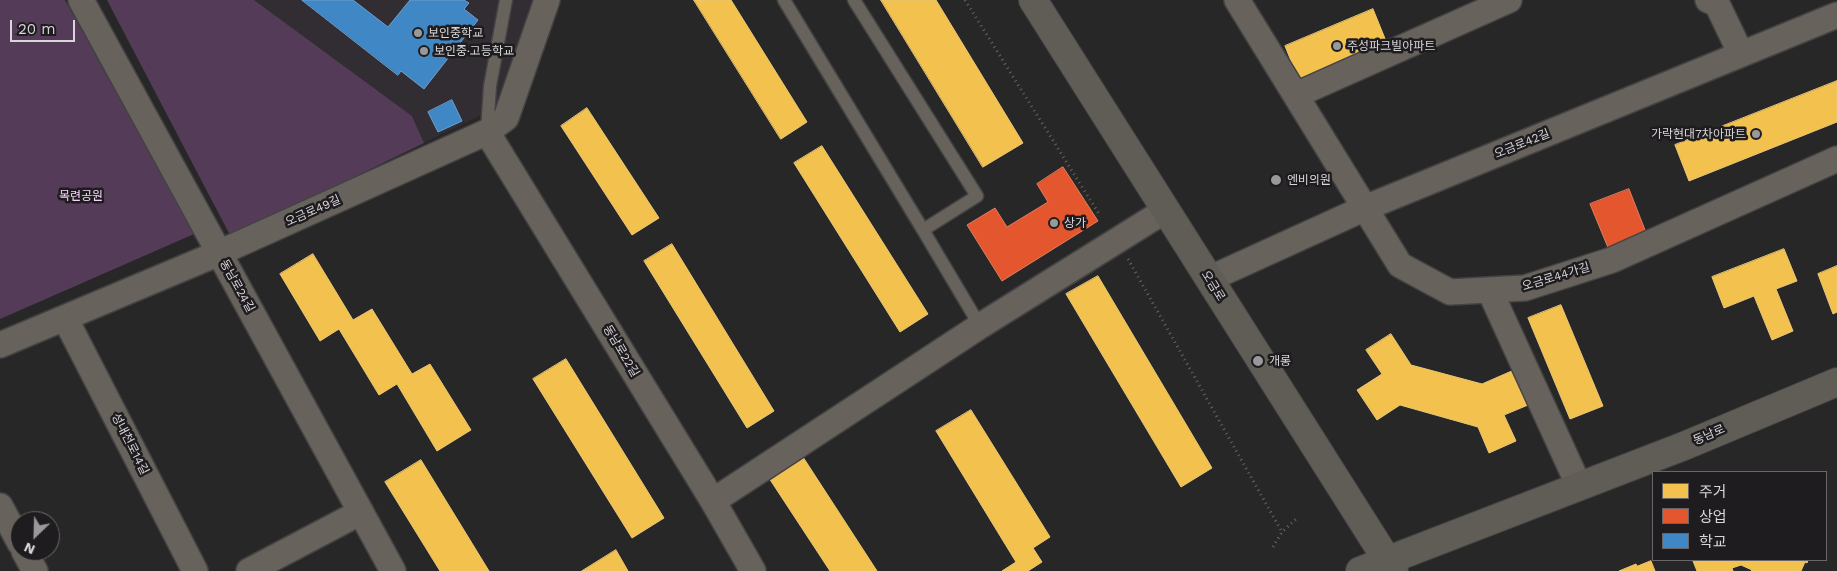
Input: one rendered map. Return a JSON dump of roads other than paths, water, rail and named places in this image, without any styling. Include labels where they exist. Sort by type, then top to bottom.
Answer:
[{"type":"main road","name":"오금로","points":[[1033,0],[1390,565]]},
{"type":"main road","name":"동남로","points":[[1360,571],[1390,565],[1579,486],[1684,446],[1837,382]]},
{"type":"street","name":"동남로24길","points":[[81,0],[393,571]]},
{"type":"street","name":"오금로49길","points":[[0,345],[219,253],[487,132],[506,118],[547,0]]},
{"type":"street","name":"오금로44가길","points":[[1237,0],[1400,265],[1450,292],[1525,288],[1612,260],[1837,159]]},
{"type":"street","points":[[1296,95],[1509,0]]},
{"type":"street","points":[[1708,0],[1717,4],[1741,54]]},
{"type":"street","name":"오금로42길","points":[[1209,279],[1365,208],[1837,15]]},
{"type":"street","name":"동남로22길","points":[[487,132],[713,500],[753,571]]},
{"type":"street","points":[[713,500],[980,326],[1166,210]]},
{"type":"street","points":[[1490,291],[1579,486]]},
{"type":"street","name":"성내천로14길","points":[[65,318],[195,571]]},
{"type":"street","points":[[0,506],[10,524]]},
{"type":"street","points":[[249,571],[361,512]]},
{"type":"lane","points":[[487,132],[490,86],[506,0]]},
{"type":"lane","points":[[784,0],[980,326]]},
{"type":"lane","points":[[854,0],[977,196],[923,230]]},
{"type":"place","name":"보인중학교","points":[[418,33]]},
{"type":"place","name":"주성파크빌아파트","points":[[1337,46]]},
{"type":"place","name":"보인중·고등학교","points":[[424,51]]},
{"type":"place","name":"가락현대7차아파트","points":[[1756,134]]},
{"type":"place","name":"엔비의원","points":[[1276,180]]},
{"type":"place","name":"상가","points":[[1054,223]]},
{"type":"place","name":"개롱","points":[[1258,361]]},
{"type":"park label","name":"목련공원","points":[[81,196]]}]
